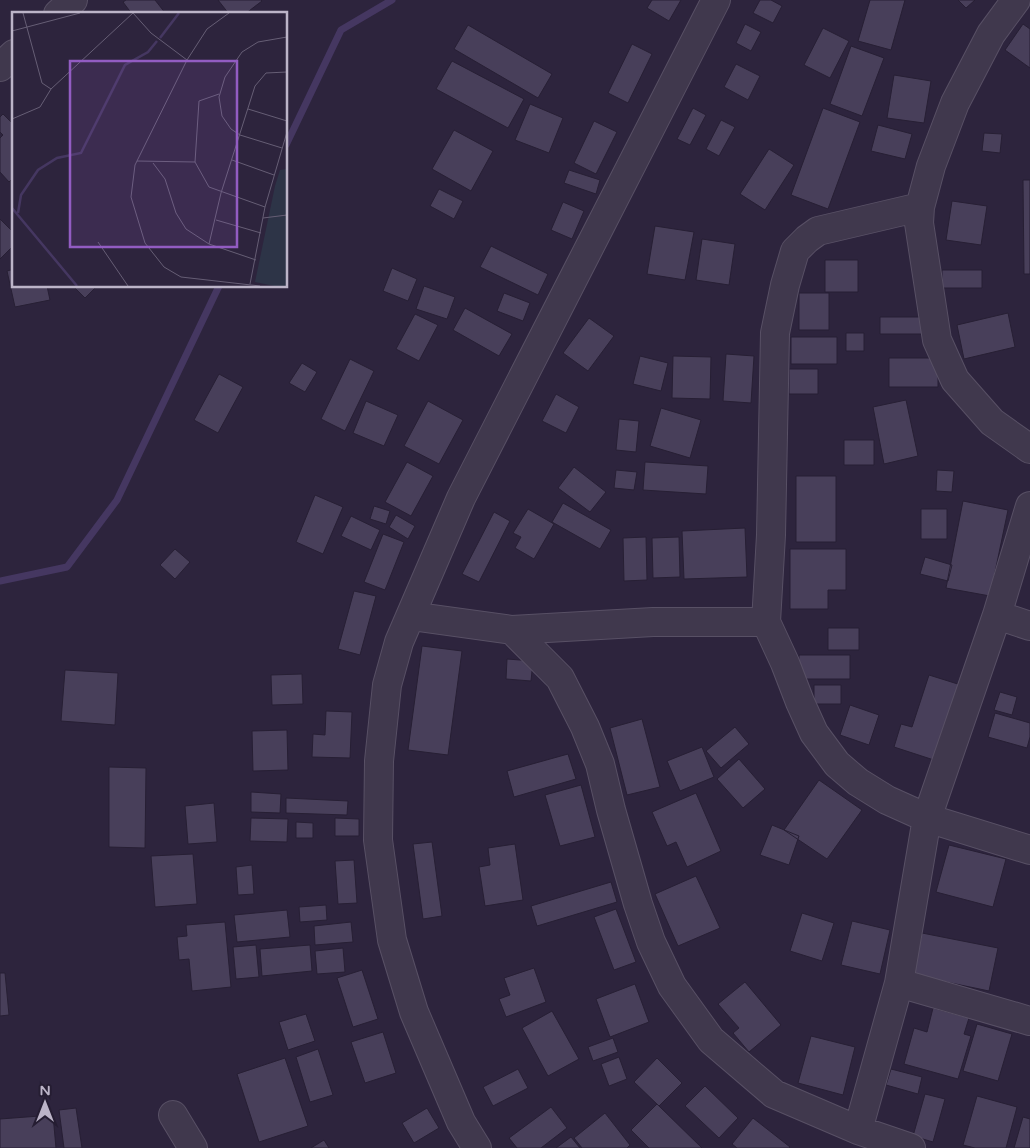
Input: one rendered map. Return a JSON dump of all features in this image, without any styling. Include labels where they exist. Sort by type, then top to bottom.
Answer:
[{"type":"street","points":[[60,12],[73,0]]},
{"type":"street","points":[[477,1148],[461,1122],[414,1012],[392,940],[378,840],[379,761],[388,685],[399,642],[461,498],[716,0]]},
{"type":"street","points":[[1016,0],[991,34],[955,103],[931,166],[920,207],[919,223],[937,340],[955,380],[992,422],[1030,449]]},
{"type":"street","points":[[0,67],[12,56]]},
{"type":"street","points":[[920,207],[818,231],[795,250],[785,285],[776,332],[771,535],[766,622],[811,725],[837,764],[858,782],[887,800],[927,818],[1030,850]]},
{"type":"street","points":[[858,1130],[899,984],[927,818],[997,615],[1030,506]]},
{"type":"street","points":[[997,615],[1030,626]]},
{"type":"street","points":[[411,616],[512,630],[653,622],[766,622]]},
{"type":"street","points":[[512,630],[560,678],[585,727],[600,764],[638,904],[651,942],[672,986],[711,1040],[774,1094],[858,1130],[911,1148]]},
{"type":"street","points":[[899,984],[1030,1021]]},
{"type":"street","points":[[173,1114],[193,1148]]},
{"type":"building","points":[[126,0],[155,0],[164,12],[130,12],[123,2]]},
{"type":"building","points":[[218,0],[262,1],[248,12],[227,12]]},
{"type":"building","points":[[652,0],[681,0],[669,21],[647,8]]},
{"type":"building","points":[[760,0],[771,0],[782,6],[773,23],[753,13]]},
{"type":"building","points":[[870,0],[905,0],[891,50],[858,41]]},
{"type":"building","points":[[958,0],[975,0],[966,8]]},
{"type":"building","points":[[745,24],[761,32],[751,51],[736,43]]},
{"type":"building","points":[[1023,24],[1030,29],[1030,68],[1005,50]]},
{"type":"building","points":[[468,25],[552,74],[538,98],[454,49]]},
{"type":"building","points":[[823,28],[849,41],[830,78],[804,65]]},
{"type":"building","points":[[632,44],[652,54],[628,103],[608,93]]},
{"type":"building","points":[[851,46],[884,58],[862,116],[830,104]]},
{"type":"building","points":[[452,61],[524,99],[508,128],[436,89]]},
{"type":"building","points":[[736,64],[760,76],[748,100],[724,87]]},
{"type":"building","points":[[894,75],[931,81],[924,123],[887,118]]},
{"type":"building","points":[[530,104],[563,118],[549,153],[515,140]]},
{"type":"building","points":[[693,108],[706,115],[690,145],[677,139]]},
{"type":"building","points":[[823,108],[860,122],[828,209],[791,195]]},
{"type":"building","points":[[3,114],[12,123],[12,179],[9,182],[0,172],[0,138],[3,135],[0,132],[0,117]]},
{"type":"building","points":[[721,120],[735,127],[719,156],[706,149]]},
{"type":"building","points":[[594,121],[617,132],[596,174],[574,163]]},
{"type":"building","points":[[878,125],[912,134],[905,159],[871,151]]},
{"type":"building","points":[[454,130],[493,151],[471,191],[432,169]]},
{"type":"building","points":[[984,133],[1002,134],[1000,153],[982,151]]},
{"type":"building","points":[[769,149],[794,165],[765,210],[740,194]]},
{"type":"building","points":[[569,170],[600,180],[596,194],[564,183]]},
{"type":"building","points":[[1023,180],[1030,180],[1030,274],[1024,274]]},
{"type":"building","points":[[439,189],[463,201],[454,219],[430,206]]},
{"type":"building","points":[[952,201],[987,206],[981,245],[946,240]]},
{"type":"building","points":[[563,202],[584,211],[572,239],[551,230]]},
{"type":"building","points":[[0,219],[12,231],[12,247],[0,259]]},
{"type":"building","points":[[655,226],[694,232],[685,280],[647,274]]},
{"type":"building","points":[[702,239],[735,244],[729,285],[696,280]]},
{"type":"building","points":[[491,246],[548,274],[538,295],[480,267]]},
{"type":"building","points":[[825,260],[858,260],[858,292],[825,292]]},
{"type":"building","points":[[392,268],[417,279],[408,301],[383,291]]},
{"type":"building","points":[[12,270],[12,288],[47,288],[50,300],[15,307],[7,271]]},
{"type":"building","points":[[942,270],[982,270],[982,288],[942,288]]},
{"type":"building","points":[[424,286],[455,297],[447,319],[416,309]]},
{"type":"building","points":[[75,288],[95,288],[85,298]]},
{"type":"building","points":[[504,293],[530,303],[523,321],[497,311]]},
{"type":"building","points":[[799,293],[829,293],[829,330],[799,330]]},
{"type":"building","points":[[465,308],[512,334],[499,356],[453,330]]},
{"type":"building","points":[[1008,313],[1015,347],[964,359],[957,325]]},
{"type":"building","points":[[415,314],[438,325],[419,361],[396,349]]},
{"type":"building","points":[[880,317],[927,317],[927,334],[880,334]]},
{"type":"building","points":[[589,318],[614,336],[588,371],[563,353]]},
{"type":"building","points":[[846,333],[864,333],[864,351],[846,351]]},
{"type":"building","points":[[791,337],[837,337],[837,364],[791,364]]},
{"type":"building","points":[[726,354],[754,356],[751,403],[723,401]]},
{"type":"building","points":[[640,356],[668,363],[661,391],[633,384]]},
{"type":"building","points":[[673,356],[711,357],[710,399],[672,398]]},
{"type":"building","points":[[889,358],[938,358],[938,387],[889,387]]},
{"type":"building","points":[[350,359],[374,371],[345,431],[321,419]]},
{"type":"building","points":[[302,363],[317,372],[305,392],[289,383]]},
{"type":"building","points":[[789,369],[818,369],[818,394],[789,394]]},
{"type":"building","points":[[219,374],[243,387],[218,433],[194,420]]},
{"type":"building","points":[[556,394],[579,407],[566,433],[542,421]]},
{"type":"building","points":[[906,400],[918,456],[884,464],[873,407]]},
{"type":"building","points":[[366,401],[398,415],[384,446],[353,433]]},
{"type":"building","points":[[428,401],[463,420],[439,464],[404,446]]},
{"type":"building","points":[[661,408],[701,420],[690,458],[650,446]]},
{"type":"building","points":[[619,419],[639,421],[636,452],[616,450]]},
{"type":"building","points":[[844,440],[874,440],[874,465],[844,465]]},
{"type":"building","points":[[407,462],[433,476],[411,516],[385,502]]},
{"type":"building","points":[[645,462],[708,466],[706,494],[643,490]]},
{"type":"building","points":[[574,467],[606,492],[590,512],[558,488]]},
{"type":"building","points":[[616,470],[637,472],[634,490],[614,488]]},
{"type":"building","points":[[937,470],[954,471],[952,492],[936,491]]},
{"type":"building","points":[[796,476],[836,476],[836,542],[796,542]]},
{"type":"building","points":[[315,495],[343,507],[323,554],[296,542]]},
{"type":"building","points":[[963,501],[1008,510],[990,596],[946,588]]},
{"type":"building","points":[[563,503],[611,530],[600,549],[552,522]]},
{"type":"building","points":[[374,506],[390,511],[386,524],[370,519]]},
{"type":"building","points":[[528,509],[554,524],[534,559],[515,548],[521,537],[513,533]]},
{"type":"building","points":[[921,509],[947,509],[947,539],[921,539]]},
{"type":"building","points":[[494,512],[510,521],[479,582],[462,574]]},
{"type":"building","points":[[396,515],[415,526],[408,539],[389,527]]},
{"type":"building","points":[[351,516],[380,530],[371,550],[341,536]]},
{"type":"building","points":[[745,528],[747,577],[684,579],[682,531]]},
{"type":"building","points":[[383,534],[404,542],[385,590],[364,582]]},
{"type":"building","points":[[646,537],[647,580],[624,581],[623,538]]},
{"type":"building","points":[[679,537],[680,577],[653,578],[652,538]]},
{"type":"building","points":[[175,549],[190,562],[175,579],[160,565]]},
{"type":"building","points":[[790,549],[846,549],[846,590],[828,590],[828,609],[790,609]]},
{"type":"building","points":[[925,557],[952,565],[948,581],[920,574]]},
{"type":"building","points":[[354,591],[376,596],[360,655],[338,649]]},
{"type":"building","points":[[828,628],[859,628],[859,650],[828,650]]},
{"type":"building","points":[[422,646],[462,651],[448,755],[408,750]]},
{"type":"building","points":[[799,655],[850,655],[850,679],[799,679]]},
{"type":"building","points":[[507,659],[533,661],[531,681],[506,679]]},
{"type":"building","points":[[65,670],[118,673],[115,725],[61,721]]},
{"type":"building","points":[[302,674],[303,704],[272,705],[271,675]]},
{"type":"building","points":[[929,675],[961,685],[937,761],[894,747],[901,724],[912,727]]},
{"type":"building","points":[[814,685],[841,685],[841,704],[814,704]]},
{"type":"building","points":[[1000,692],[1017,697],[1012,715],[994,710]]},
{"type":"building","points":[[850,705],[879,715],[869,745],[840,735]]},
{"type":"building","points":[[326,711],[352,712],[350,758],[312,757],[313,734],[325,735]]},
{"type":"building","points":[[995,713],[1030,723],[1030,737],[1027,748],[988,737]]},
{"type":"building","points":[[642,719],[660,787],[627,795],[610,728]]},
{"type":"building","points":[[735,727],[749,744],[721,768],[706,751]]},
{"type":"building","points":[[287,730],[288,770],[253,771],[252,731]]},
{"type":"building","points":[[702,747],[714,777],[680,791],[667,761]]},
{"type":"building","points":[[568,754],[576,779],[514,797],[507,771]]},
{"type":"building","points":[[739,759],[765,789],[743,808],[717,779]]},
{"type":"building","points":[[109,767],[146,768],[145,848],[109,847]]},
{"type":"building","points":[[819,780],[862,810],[827,859],[784,830]]},
{"type":"building","points":[[581,785],[595,837],[560,846],[545,795]]},
{"type":"building","points":[[251,792],[281,794],[280,813],[251,812]]},
{"type":"building","points":[[696,793],[721,851],[687,867],[676,842],[667,846],[652,812]]},
{"type":"building","points":[[286,798],[348,801],[347,815],[286,813]]},
{"type":"building","points":[[214,803],[217,842],[188,844],[185,806]]},
{"type":"building","points":[[251,818],[288,819],[287,842],[250,841]]},
{"type":"building","points":[[335,818],[359,819],[359,836],[335,836]]},
{"type":"building","points":[[296,822],[313,823],[313,838],[296,838]]},
{"type":"building","points":[[772,825],[799,836],[789,865],[760,855]]},
{"type":"building","points":[[432,842],[442,916],[423,919],[413,844]]},
{"type":"building","points":[[515,844],[523,900],[485,906],[479,867],[490,865],[488,848]]},
{"type":"building","points":[[949,845],[1006,859],[993,907],[936,892]]},
{"type":"building","points":[[193,854],[197,904],[155,907],[151,856]]},
{"type":"building","points":[[354,860],[357,903],[338,904],[335,861]]},
{"type":"building","points":[[252,865],[254,894],[238,895],[236,867]]},
{"type":"building","points":[[696,876],[720,928],[678,946],[655,894]]},
{"type":"building","points":[[611,882],[617,902],[537,926],[531,906]]},
{"type":"building","points":[[326,905],[327,920],[300,922],[299,907]]},
{"type":"building","points":[[616,909],[636,962],[614,970],[594,917]]},
{"type":"building","points":[[287,910],[290,937],[237,942],[234,915]]},
{"type":"building","points":[[802,913],[834,923],[822,961],[790,951]]},
{"type":"building","points":[[852,921],[890,930],[880,974],[841,965]]},
{"type":"building","points":[[225,922],[231,987],[192,991],[189,959],[179,960],[177,937],[187,936],[186,925]]},
{"type":"building","points":[[351,922],[353,942],[315,945],[314,926]]},
{"type":"building","points":[[922,933],[998,948],[989,991],[913,975]]},
{"type":"building","points":[[256,945],[259,977],[236,979],[233,947]]},
{"type":"building","points":[[310,945],[312,971],[262,976],[260,949]]},
{"type":"building","points":[[343,948],[345,972],[317,974],[315,951]]},
{"type":"building","points":[[534,968],[546,1002],[506,1017],[499,999],[510,995],[504,978]]},
{"type":"building","points":[[362,970],[378,1019],[353,1027],[337,978]]},
{"type":"building","points":[[0,973],[5,973],[9,1015],[0,1016]]},
{"type":"building","points":[[745,982],[781,1025],[749,1052],[733,1033],[739,1028],[718,1004]]},
{"type":"building","points":[[635,984],[649,1022],[610,1037],[596,999]]},
{"type":"building","points":[[933,1008],[969,1018],[964,1034],[971,1036],[958,1079],[904,1064],[914,1028],[927,1032]]},
{"type":"building","points":[[552,1011],[579,1059],[548,1076],[522,1028]]},
{"type":"building","points":[[306,1014],[315,1041],[288,1050],[279,1022]]},
{"type":"building","points":[[977,1024],[1012,1034],[998,1081],[963,1071]]},
{"type":"building","points":[[383,1032],[396,1073],[365,1083],[351,1042]]},
{"type":"building","points":[[811,1036],[855,1047],[843,1095],[798,1083]]},
{"type":"building","points":[[613,1038],[618,1052],[593,1061],[588,1047]]},
{"type":"building","points":[[318,1049],[333,1095],[310,1102],[296,1057]]},
{"type":"building","points":[[619,1057],[627,1079],[609,1086],[601,1064]]},
{"type":"building","points":[[285,1058],[308,1126],[259,1142],[237,1074]]},
{"type":"building","points":[[657,1058],[682,1083],[659,1106],[634,1082]]},
{"type":"building","points":[[518,1069],[528,1088],[493,1106],[483,1087]]},
{"type":"building","points":[[891,1069],[922,1077],[918,1094],[886,1085]]},
{"type":"building","points":[[705,1086],[738,1118],[719,1138],[685,1106]]},
{"type":"building","points":[[925,1094],[945,1099],[933,1142],[913,1136]]},
{"type":"building","points":[[977,1096],[1017,1107],[1006,1148],[975,1148],[963,1145]]},
{"type":"building","points":[[657,1104],[702,1148],[649,1148],[631,1130]]},
{"type":"building","points":[[551,1107],[567,1128],[541,1148],[517,1148],[509,1138]]},
{"type":"building","points":[[76,1108],[82,1148],[64,1148],[59,1110]]},
{"type":"building","points":[[427,1108],[439,1128],[414,1143],[402,1123]]},
{"type":"building","points":[[605,1113],[630,1145],[627,1148],[582,1148],[574,1138]]},
{"type":"building","points":[[53,1115],[56,1148],[0,1148],[0,1119]]},
{"type":"building","points":[[1023,1117],[1030,1119],[1030,1148],[1014,1148]]},
{"type":"building","points":[[753,1118],[790,1147],[737,1148],[732,1144]]},
{"type":"building","points":[[571,1137],[580,1148],[556,1148]]},
{"type":"building","points":[[324,1140],[329,1148],[311,1148]]},
{"type":"waterway","points":[[288,141],[341,30],[392,0]]},
{"type":"waterway","points":[[0,581],[67,567],[117,500],[218,288]]}]
